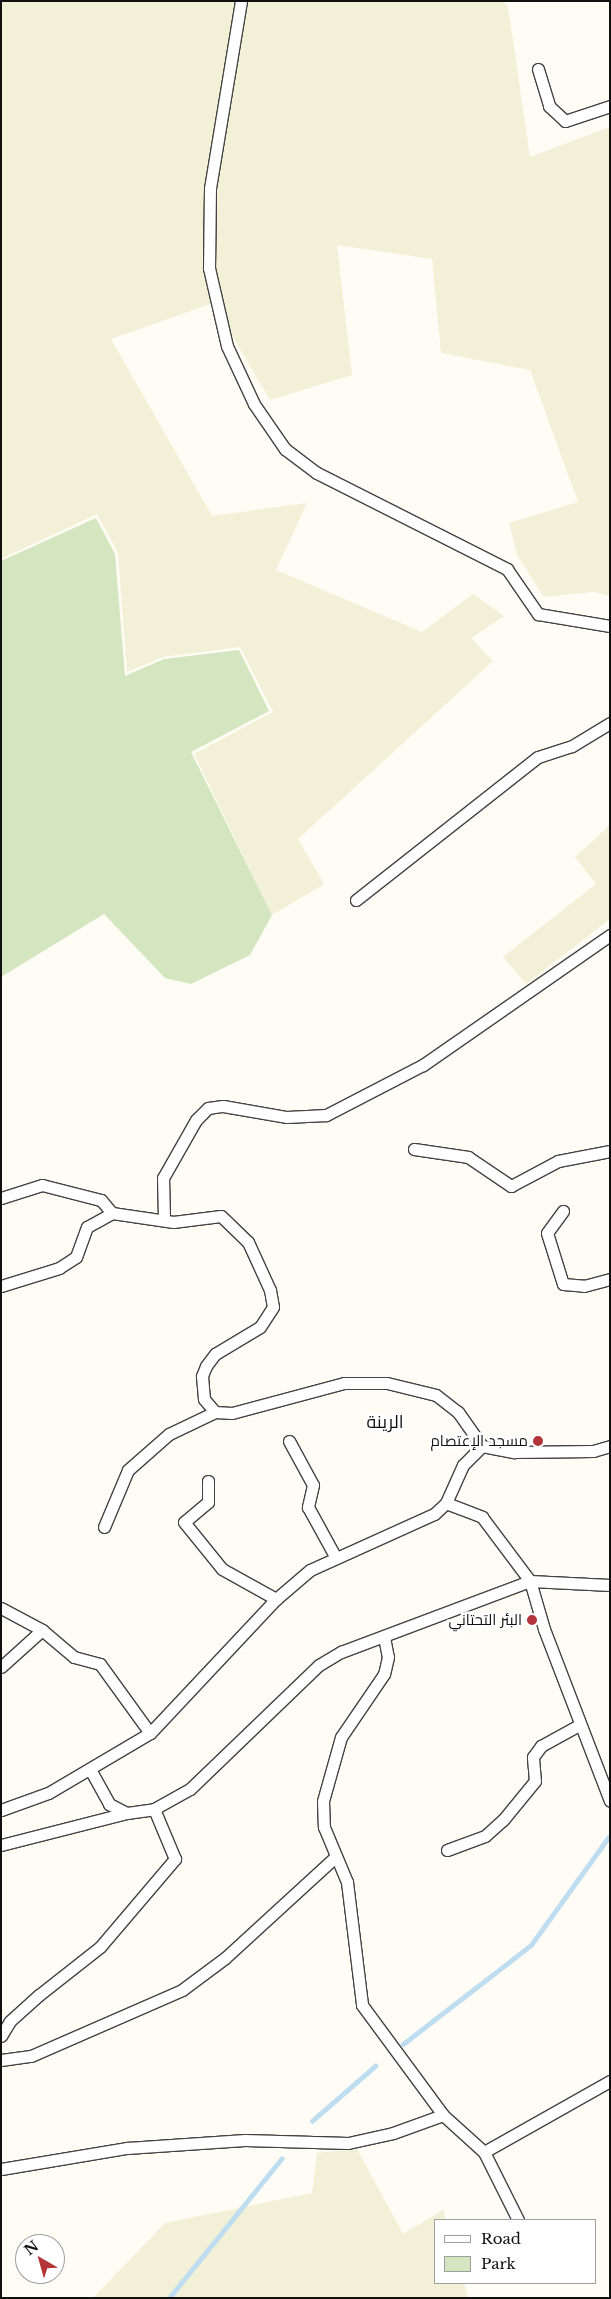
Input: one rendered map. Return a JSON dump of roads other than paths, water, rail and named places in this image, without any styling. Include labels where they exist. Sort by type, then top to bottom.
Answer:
[{"type":"street","points":[[241,1],[210,188],[209,268],[227,346],[254,404],[285,449],[317,474],[507,569],[538,614],[610,626]]},
{"type":"street","points":[[538,69],[549,106],[565,121],[610,106]]},
{"type":"street","points":[[356,900],[538,757],[572,746],[610,723]]},
{"type":"street","points":[[164,1218],[164,1178],[196,1120],[208,1108],[223,1106],[288,1117],[326,1115],[423,1065],[610,935]]},
{"type":"street","points":[[414,1149],[468,1157],[511,1186],[558,1161],[610,1151]]},
{"type":"street","points":[[1,1198],[42,1185],[101,1200],[112,1213]]},
{"type":"street","points":[[563,1211],[547,1233],[563,1284],[584,1286],[610,1279]]},
{"type":"street","points":[[1,1286],[59,1268],[76,1257],[87,1227],[112,1213],[164,1218],[173,1222],[222,1216],[248,1242],[270,1290],[268,1320],[216,1354],[206,1366],[202,1392],[215,1412]]},
{"type":"street","points":[[104,1527],[128,1470],[169,1434],[215,1412],[232,1413],[344,1383],[387,1383],[436,1395],[458,1412],[482,1446],[514,1452],[593,1451],[610,1446]]},
{"type":"street","points":[[289,1441],[313,1485],[308,1507],[336,1558]]},
{"type":"street","points":[[1,1810],[91,1770],[150,1732],[276,1599],[310,1570],[417,1526],[446,1503],[463,1465],[482,1446]]},
{"type":"street","points":[[208,1481],[208,1502],[184,1522],[222,1569],[276,1599]]},
{"type":"street","points":[[446,1503],[482,1518],[530,1581],[578,1725],[610,1801]]},
{"type":"street","points":[[1,1845],[128,1812],[154,1809],[190,1789],[319,1665],[341,1652],[530,1581],[610,1585]]},
{"type":"street","points":[[1,1608],[42,1630],[74,1657],[100,1664],[150,1732]]},
{"type":"street","points":[[1,1667],[42,1630]]},
{"type":"street","points":[[384,1637],[388,1657],[384,1674],[341,1736],[323,1801],[324,1827],[334,1858],[347,1882],[362,2005],[443,2115],[484,2152],[518,2219]]},
{"type":"street","points":[[447,1850],[485,1836],[503,1820],[535,1780],[533,1757],[541,1746],[578,1725]]},
{"type":"street","points":[[91,1770],[109,1804],[128,1812]]},
{"type":"street","points":[[1,2036],[24,2008],[100,1947],[175,1859],[154,1809]]},
{"type":"street","points":[[1,2060],[31,2056],[182,1990],[225,1958],[334,1858]]},
{"type":"street","points":[[484,2152],[610,2081]]},
{"type":"street","points":[[1,2169],[126,2148],[244,2140],[348,2142],[393,2134],[443,2115]]},
{"type":"waterway","points":[[403,2044],[531,1945],[608,1838]]},
{"type":"waterway","points":[[312,2121],[375,2066]]},
{"type":"waterway","points":[[169,2298],[281,2159]]},
{"type":"place","name":"مسجد الإعتصام","points":[[538,1441]]},
{"type":"place","name":"البئر التحتاني","points":[[532,1620]]},
{"type":"district","name":"الرينة","points":[[385,1422]]}]
